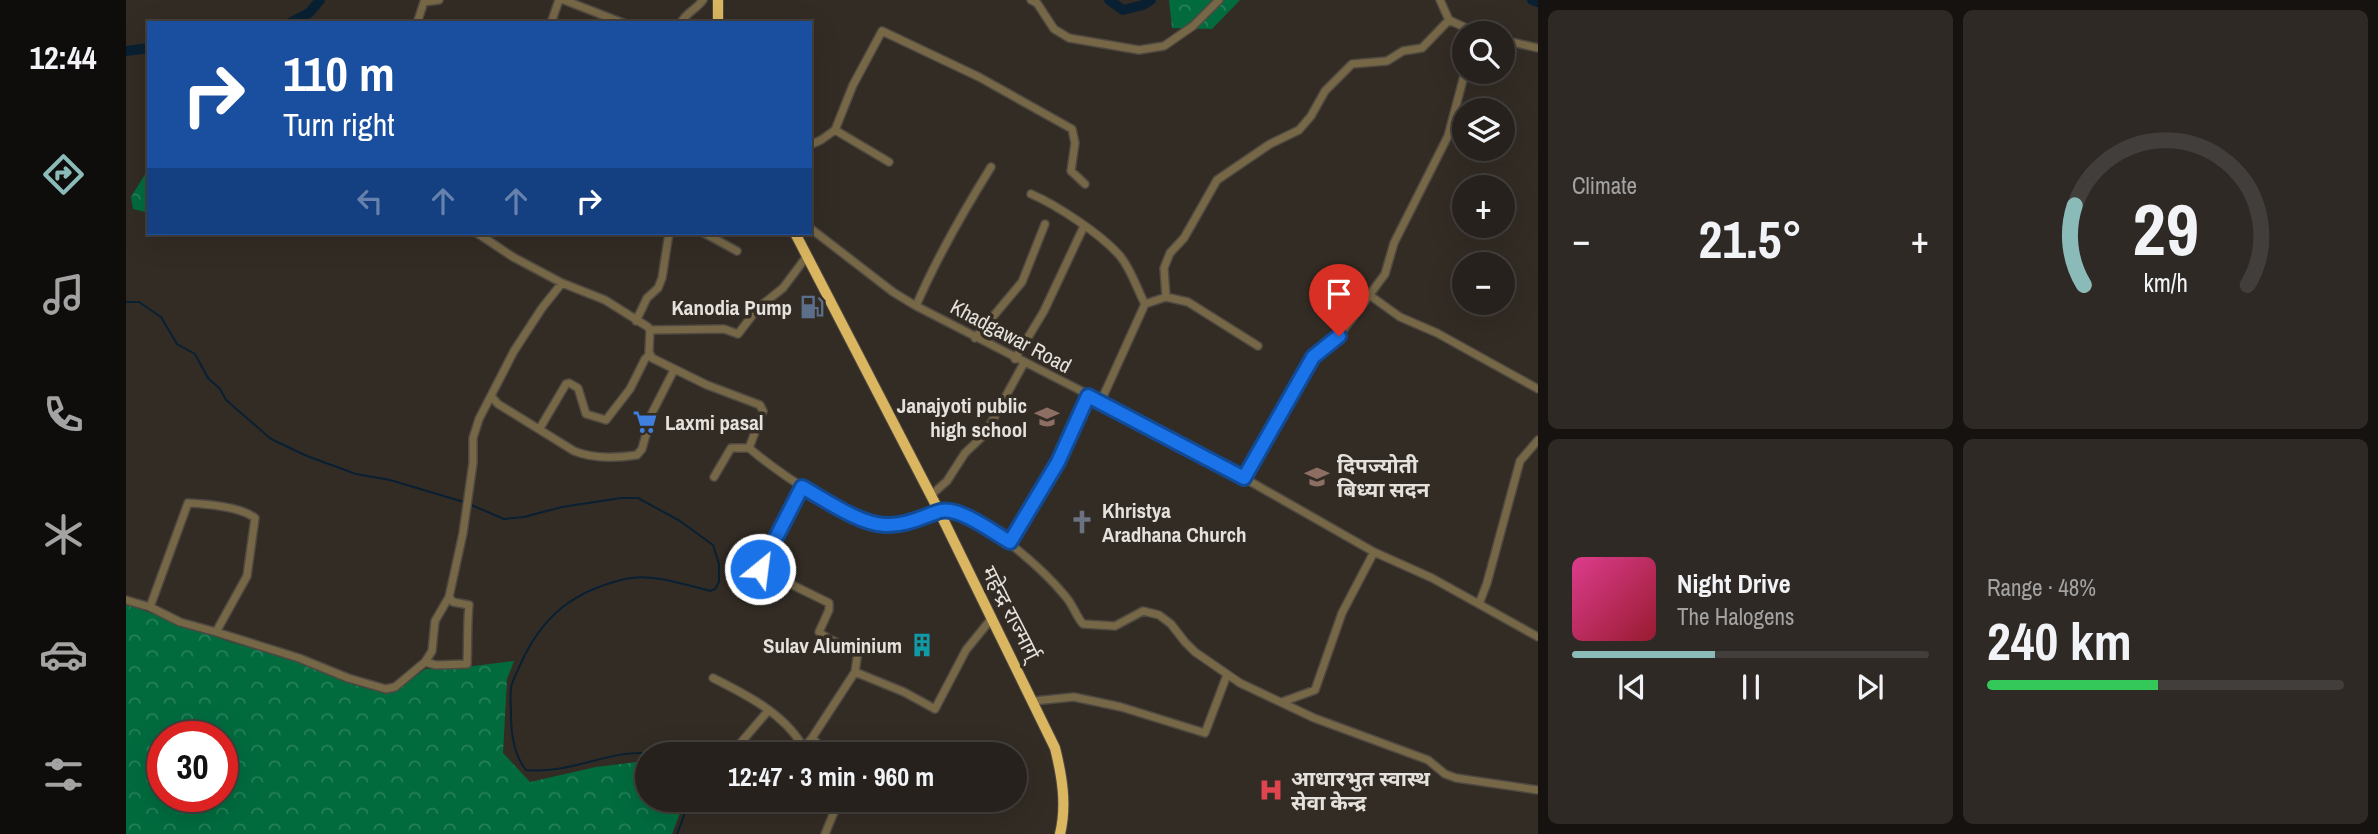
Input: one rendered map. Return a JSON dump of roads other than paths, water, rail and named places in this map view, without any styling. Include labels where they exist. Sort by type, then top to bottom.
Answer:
[{"type":"highway","points":[[718,0],[718,21]]},
{"type":"highway","name":"महेन्द्र राज्मार्ग्","points":[[796,235],[939,511],[1055,748],[1060,769],[1063,812],[1060,834]]},
{"type":"street","points":[[418,21],[424,2],[439,0]]},
{"type":"street","points":[[552,21],[561,0],[612,21]]},
{"type":"street","points":[[682,21],[684,16],[696,10],[703,0]]},
{"type":"street","points":[[1031,0],[1037,3],[1054,29],[1069,38],[1139,50],[1164,46],[1193,26],[1219,0]]},
{"type":"street","points":[[1440,0],[1452,21]]},
{"type":"street","points":[[1167,297],[1164,268],[1170,253],[1184,238],[1217,180],[1270,144],[1299,130],[1311,116],[1325,91],[1352,64],[1387,61],[1403,51],[1422,48],[1449,20]]},
{"type":"street","points":[[812,144],[835,130],[853,85],[882,31],[979,77],[1072,129],[1072,171],[1085,184]]},
{"type":"street","points":[[1515,43],[1538,48]]},
{"type":"street","points":[[1244,478],[1313,357],[1339,336],[1385,274],[1394,243],[1448,136],[1462,84]]},
{"type":"street","points":[[835,130],[889,162]]},
{"type":"street","points":[[916,306],[952,230],[991,167]]},
{"type":"street","points":[[1031,194],[1048,201],[1119,255],[1145,304]]},
{"type":"street","points":[[975,338],[1022,282],[1045,224]]},
{"type":"street","points":[[1015,359],[1044,312],[1084,226]]},
{"type":"street","name":"Khadgawar Road","points":[[812,230],[893,292],[916,306],[1101,401],[1374,552],[1433,578],[1538,637]]},
{"type":"street","points":[[480,235],[513,257],[562,283],[606,300],[650,330],[724,329],[738,334],[758,308],[783,288],[807,256]]},
{"type":"street","points":[[636,321],[647,298],[658,288],[662,278],[669,235]]},
{"type":"street","points":[[709,235],[737,251]]},
{"type":"street","points":[[126,600],[150,607],[180,622],[299,658],[348,678],[386,689],[395,687],[425,662],[432,651],[435,621],[449,597],[466,513],[472,438],[479,419],[514,351],[562,283]]},
{"type":"street","points":[[1368,294],[1400,317],[1448,339],[1538,389]]},
{"type":"street","points":[[1101,401],[1145,304],[1167,297],[1188,302],[1258,346]]},
{"type":"street","points":[[540,428],[569,383],[578,388],[586,414],[606,419],[630,389],[650,354],[650,330]]},
{"type":"street","points":[[650,354],[674,370],[762,407],[763,411],[749,448]]},
{"type":"street","points":[[930,496],[947,481],[965,453],[985,434],[1024,363]]},
{"type":"street","points":[[491,396],[498,404],[581,454],[613,458],[637,455],[642,449],[652,414],[674,370]]},
{"type":"street","points":[[1010,542],[1066,448],[1088,396]]},
{"type":"street","points":[[1479,604],[1520,461],[1538,440]]},
{"type":"street","points":[[714,477],[731,448],[749,448],[802,487],[861,518],[885,525],[920,521],[939,511],[965,516],[1010,542],[1068,599],[1083,624],[1115,626],[1143,611],[1159,615],[1171,624],[1195,652],[1265,697],[1428,760],[1445,774],[1455,778],[1538,790]]},
{"type":"street","points":[[713,678],[768,711],[790,730],[802,746],[812,738],[855,672],[858,651],[819,632],[829,610],[829,603],[760,569],[802,487]]},
{"type":"street","points":[[150,607],[188,503],[208,504],[252,514],[255,517],[247,576],[215,632]]},
{"type":"street","points":[[1282,702],[1310,693],[1319,683],[1342,613],[1374,552]]},
{"type":"street","points":[[425,662],[436,665],[467,664],[469,605],[453,602],[449,597]]},
{"type":"street","points":[[855,672],[904,692],[935,709],[966,650],[992,618]]},
{"type":"street","points":[[1033,701],[1074,697],[1121,707],[1205,733],[1227,675]]},
{"type":"street","points":[[737,742],[740,736],[768,711]]},
{"type":"street","points":[[812,738],[816,742]]},
{"type":"street","points":[[825,834],[834,812]]},
{"type":"waterway","points":[[294,21],[309,13],[320,0]]},
{"type":"waterway","points":[[1109,0],[1123,10],[1151,0]]},
{"type":"waterway","points":[[1532,0],[1538,2]]},
{"type":"waterway","points":[[126,51],[147,48]]},
{"type":"waterway","points":[[126,302],[139,302],[161,317],[177,344],[195,354],[208,378],[220,389],[226,400],[271,439],[356,474],[390,480],[464,502]]},
{"type":"waterway","points":[[469,504],[504,519],[562,507],[638,498],[680,521],[713,545],[719,564],[719,582],[715,589],[710,591],[646,577],[625,579],[590,590],[562,608],[539,631],[512,685],[513,737],[516,751],[526,770],[559,769],[635,753]]},
{"type":"waterway","points":[[677,834],[685,812]]},
{"type":"place","name":"Kanodia Pump","points":[[812,307]]},
{"type":"place","name":"Janajyoti public high school","points":[[1047,417]]},
{"type":"place","name":"Laxmi pasal","points":[[645,422]]},
{"type":"place","name":"दिपज्योती बिध्या सदन","points":[[1317,477]]},
{"type":"place","name":"Khristya Aradhana Church","points":[[1082,522]]},
{"type":"place","name":"Sulav Aluminium","points":[[922,645]]},
{"type":"place","name":"आधारभुत स्वास्थ सेवा केन्द्र","points":[[1271,790]]}]
